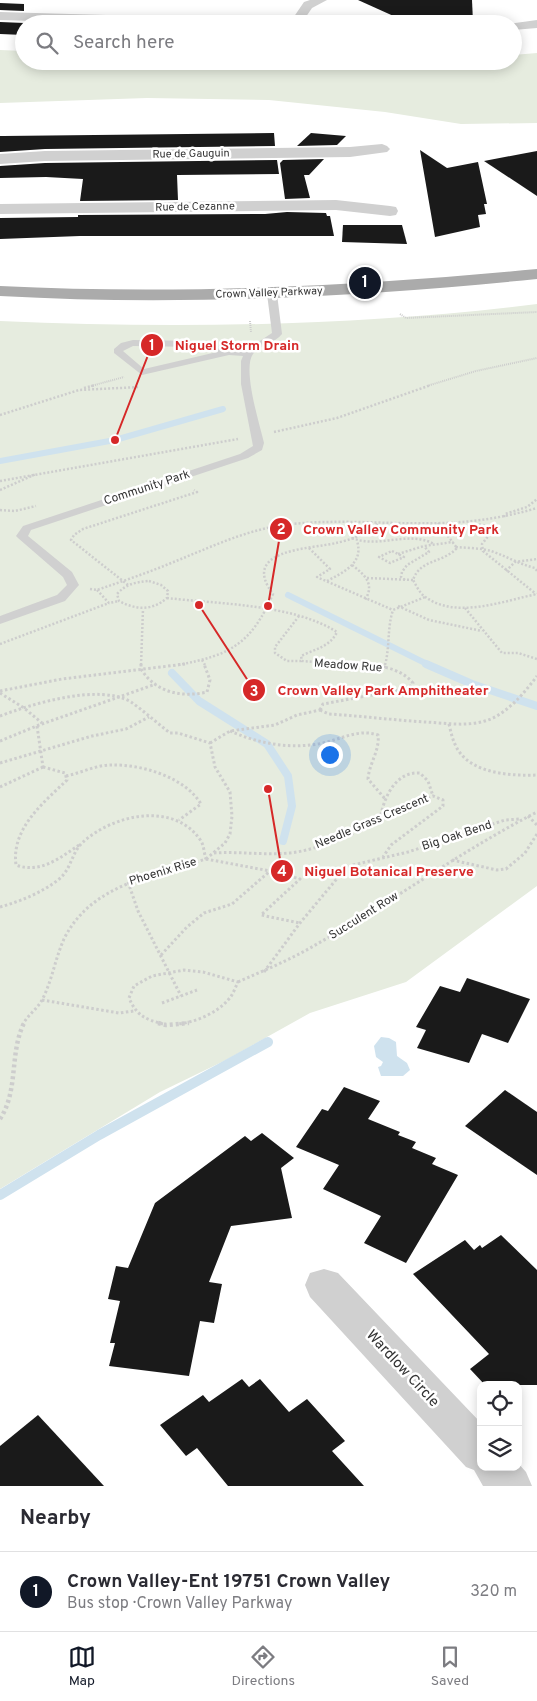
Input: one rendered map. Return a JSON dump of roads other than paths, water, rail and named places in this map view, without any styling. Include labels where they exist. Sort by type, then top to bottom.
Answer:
[{"type":"main road","name":"Crown Valley Parkway","points":[[0,306],[138,311],[273,302],[537,274]]},
{"type":"main road","name":"Crown Valley Parkway","points":[[0,291],[167,296],[340,307],[537,291]]},
{"type":"street","points":[[301,15],[308,5],[321,0]]},
{"type":"street","points":[[0,16],[15,16]]},
{"type":"street","points":[[522,25],[537,24]]},
{"type":"street","name":"Rue de Gauguin","points":[[0,159],[45,156],[350,152],[382,149]]},
{"type":"street","name":"Rue de Cezanne","points":[[0,209],[336,205],[390,211]]},
{"type":"street","name":"Wardlow Circle","points":[[324,1285],[477,1449]]},
{"type":"street","points":[[498,1471],[511,1486]]},
{"type":"lane","points":[[229,352],[142,372],[117,352],[124,345],[133,342],[198,344],[229,352],[249,353],[273,339],[277,334],[273,302]]},
{"type":"lane","name":"Community Park","points":[[0,620],[61,598],[72,587],[72,580],[68,575],[22,536],[27,528],[244,456],[258,448],[259,443],[245,375],[245,362],[249,353]]},
{"type":"water","points":[[381,1037],[389,1038],[396,1042],[397,1056],[407,1063],[410,1070],[403,1076],[381,1076],[378,1067],[383,1062],[376,1057],[374,1046]]},
{"type":"waterway","points":[[0,461],[115,440],[223,409]]},
{"type":"waterway","points":[[288,595],[429,665]]},
{"type":"waterway","points":[[426,664],[472,684],[537,706]]},
{"type":"waterway","points":[[172,673],[199,701],[267,744],[288,776],[292,806],[283,841]]},
{"type":"waterway","points":[[0,1195],[99,1135],[268,1042]]},
{"type":"place","name":"Crown Valley-Ent 19751 Crown Valley","points":[[365,283]]},
{"type":"place","name":"Niguel Storm Drain","points":[[115,440]]},
{"type":"place","name":"Crown Valley Park Amphitheater","points":[[199,605]]},
{"type":"place","name":"Crown Valley Community Park","points":[[268,606]]},
{"type":"place","name":"Niguel Botanical Preserve","points":[[268,789]]}]
